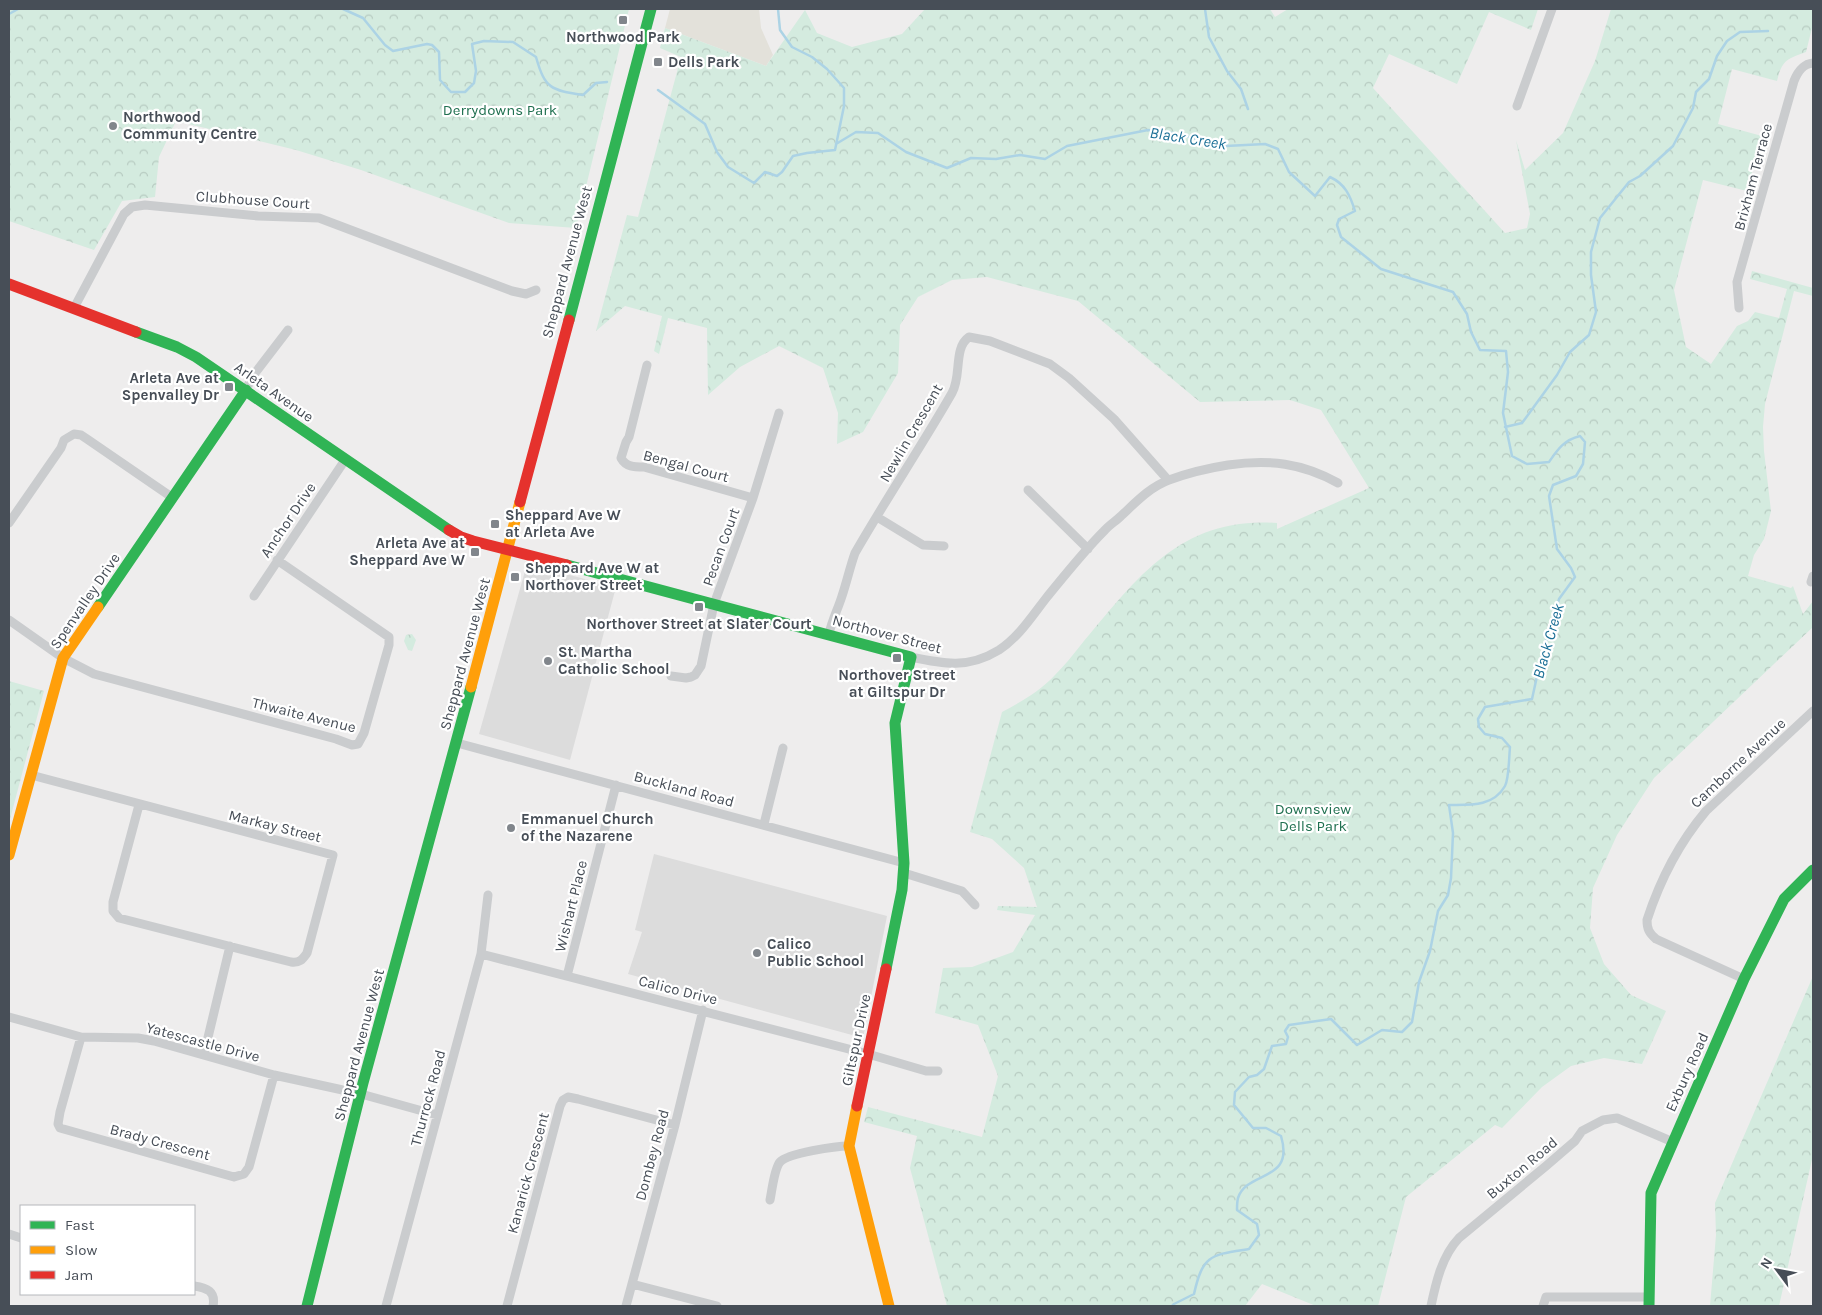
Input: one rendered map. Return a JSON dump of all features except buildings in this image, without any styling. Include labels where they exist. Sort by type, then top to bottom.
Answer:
[{"type":"street","name":"Sheppard Avenue West","points":[[307,1306],[361,1094],[457,743],[650,9]]},
{"type":"street","points":[[1517,106],[1552,9]]},
{"type":"street","name":"Brixham Terrace","points":[[1739,308],[1737,282],[1794,80],[1803,67],[1813,63]]},
{"type":"street","name":"Clubhouse Court","points":[[74,308],[124,214],[132,207],[145,206],[258,216],[319,218],[512,291],[526,294],[536,290]]},
{"type":"street","name":"Arleta Avenue","points":[[9,284],[177,347],[196,357],[424,514],[473,541],[508,549]]},
{"type":"street","points":[[246,390],[252,377],[288,330]]},
{"type":"street","name":"Newlin Crescent","points":[[829,634],[855,553],[953,391],[960,349],[963,341],[969,337],[990,341],[1050,364],[1069,378],[1114,419],[1168,480]]},
{"type":"street","name":"Bengal Court","points":[[647,365],[629,437],[621,458],[624,463],[628,466],[644,467],[753,498]]},
{"type":"street","name":"Spenvalley Drive","points":[[9,855],[63,658],[246,390]]},
{"type":"street","name":"Pecan Court","points":[[671,676],[691,677],[695,675],[701,666],[714,604],[753,498],[779,413]]},
{"type":"street","points":[[9,523],[64,440],[74,434],[81,435],[173,498]]},
{"type":"street","name":"Anchor Drive","points":[[254,596],[345,460]]},
{"type":"street","name":"Northover Street","points":[[508,549],[911,657],[944,664],[956,664],[971,662],[998,651],[1015,638],[1104,531],[1137,500],[1168,480],[1219,466],[1255,462],[1293,465],[1313,471],[1338,483]]},
{"type":"street","points":[[1028,490],[1088,548]]},
{"type":"street","points":[[877,517],[923,544],[944,546]]},
{"type":"street","name":"Thwaite Avenue","points":[[63,658],[102,677],[336,738],[352,745],[358,744],[366,726],[389,646],[389,637],[277,560]]},
{"type":"street","points":[[9,620],[63,658]]},
{"type":"street","name":"Giltspur Drive","points":[[889,1306],[849,1146],[902,890],[904,868],[895,723],[911,657]]},
{"type":"street","name":"Camborne Avenue","points":[[1744,979],[1656,939],[1648,930],[1647,920],[1672,859],[1690,829],[1706,811],[1813,711]]},
{"type":"street","name":"Buckland Road","points":[[457,743],[764,824],[904,868],[962,891],[975,905]]},
{"type":"street","points":[[764,824],[783,748]]},
{"type":"street","name":"Markay Street","points":[[31,775],[333,855],[307,953],[300,962],[291,962],[230,946]]},
{"type":"street","name":"Wishart Place","points":[[567,976],[616,785]]},
{"type":"street","points":[[139,805],[116,891],[114,911],[120,918],[230,946],[204,1054]]},
{"type":"street","name":"Exbury Road","points":[[1649,1302],[1650,1202],[1652,1193],[1744,979],[1784,898],[1813,870]]},
{"type":"street","name":"Thurrock Road","points":[[386,1306],[481,954],[488,894]]},
{"type":"street","name":"Calico Drive","points":[[481,954],[703,1010],[868,1054],[926,1072],[938,1071]]},
{"type":"street","name":"Dombey Road","points":[[626,1306],[703,1010]]},
{"type":"street","name":"Yatescastle Drive","points":[[9,1017],[81,1037],[138,1038],[204,1054],[274,1075],[361,1094],[437,1115]]},
{"type":"street","name":"Brady Crescent","points":[[81,1037],[60,1112],[58,1124],[60,1128],[234,1176],[244,1174],[249,1167],[274,1075]]},
{"type":"street","name":"Kanarick Crescent","points":[[507,1306],[563,1100],[568,1097],[578,1099],[674,1125]]},
{"type":"street","name":"Buxton Road","points":[[1431,1306],[1441,1269],[1450,1247],[1546,1166],[1574,1141],[1582,1131],[1604,1120],[1617,1118],[1673,1142]]},
{"type":"street","points":[[770,1200],[777,1167],[781,1161],[797,1155],[836,1146],[849,1146]]},
{"type":"street","points":[[632,1284],[717,1306]]},
{"type":"street","points":[[195,1286],[208,1289],[213,1295],[213,1306]]},
{"type":"street","points":[[1543,1306],[1546,1297],[1649,1302]]},
{"type":"shaded area","points":[[670,9],[759,9],[761,28],[773,55],[766,66],[665,28]]},
{"type":"shaded area","name":"St. Martha Catholic School","points":[[527,564],[616,587],[570,760],[479,734]]},
{"type":"shaded area","name":"Calico Public School","points":[[654,854],[887,916],[863,1038],[628,974],[642,932],[635,930]]},
{"type":"green space","name":"Derrydowns Park","points":[[9,9],[629,9],[576,228],[509,223],[361,170],[296,150],[176,121],[159,157],[155,197],[122,201],[94,250],[9,221]]},
{"type":"green space","name":"Downsview Dells Park","points":[[925,9],[1270,9],[1275,17],[1288,9],[1538,9],[1531,30],[1489,12],[1457,84],[1389,54],[1373,88],[1505,233],[1527,228],[1530,214],[1516,140],[1525,170],[1563,133],[1595,61],[1611,9],[1813,9],[1813,24],[1806,52],[1783,64],[1777,81],[1732,69],[1718,124],[1762,136],[1747,191],[1703,180],[1674,290],[1686,347],[1711,364],[1737,326],[1748,321],[1755,312],[1779,318],[1787,289],[1750,279],[1752,271],[1813,288],[1813,296],[1794,291],[1765,404],[1763,427],[1764,451],[1771,511],[1764,539],[1754,555],[1748,576],[1791,588],[1793,586],[1803,614],[1813,601],[1813,627],[1654,778],[1617,835],[1593,888],[1590,928],[1604,964],[1631,995],[1666,1011],[1642,1064],[1604,1058],[1571,1066],[1542,1087],[1502,1128],[1495,1125],[1406,1197],[1378,1306],[1316,1306],[1262,1284],[1245,1306],[947,1306],[910,1168],[917,1136],[864,1122],[868,1107],[982,1137],[998,1076],[978,1025],[935,1013],[943,968],[972,967],[1013,952],[1035,915],[997,910],[998,906],[1037,907],[1024,868],[992,839],[970,832],[1002,712],[1030,696],[1049,681],[1141,576],[1163,557],[1187,541],[1213,530],[1243,524],[1277,523],[1277,529],[1369,488],[1321,410],[1290,400],[1200,402],[1078,301],[987,277],[952,280],[918,297],[900,325],[898,373],[863,432],[837,444],[838,413],[823,368],[779,346],[740,367],[708,395],[707,328],[668,318],[659,354],[654,351],[662,316],[625,306],[596,331],[627,215],[638,217],[681,57],[660,48],[665,28],[766,66],[805,10],[817,33],[852,47],[902,34]]},
{"type":"green space","points":[[412,634],[416,640],[412,651],[408,650],[404,641],[406,635]]},
{"type":"green space","points":[[9,681],[44,691],[9,823]]},
{"type":"green space","points":[[1813,976],[1813,1155],[1779,1306],[1710,1306],[1716,1235],[1715,1203]]},
{"type":"waterway","name":"Black Creek","points":[[9,14],[18,9]]},
{"type":"waterway","name":"Black Creek","points":[[343,9],[363,18],[385,45],[393,51],[427,44],[432,45],[439,52],[440,80],[451,92],[465,92],[474,83],[476,71],[472,44],[484,41],[513,42],[536,57],[546,82],[556,89],[583,95],[596,83],[607,82]]},
{"type":"waterway","name":"Black Creek","points":[[658,90],[705,124],[717,152],[728,167],[754,183],[765,172],[777,176],[793,156],[835,150],[844,106],[844,88],[827,69],[812,57],[792,47],[780,30],[778,9]]},
{"type":"waterway","points":[[1205,9],[1209,37],[1227,71],[1241,89],[1248,109]]},
{"type":"waterway","points":[[1505,427],[1522,423],[1557,375],[1570,352],[1589,335],[1596,312],[1591,275],[1591,252],[1600,218],[1629,182],[1640,176],[1673,146],[1693,108],[1696,92],[1709,79],[1717,56],[1727,41],[1740,32],[1768,31]]},
{"type":"waterway","name":"Black Creek","points":[[836,144],[856,132],[878,133],[906,152],[947,168],[971,158],[996,159],[1020,155],[1045,159],[1067,146],[1148,130],[1173,133],[1226,146],[1265,144],[1278,149],[1289,172],[1315,196],[1330,177],[1340,183],[1346,191],[1355,211],[1339,219],[1337,225],[1341,237],[1381,269],[1453,292],[1467,314],[1471,332],[1480,350],[1506,351],[1508,372],[1503,413],[1512,456],[1527,464],[1549,462],[1559,449],[1570,440],[1580,436],[1585,442],[1583,464],[1576,476],[1553,485],[1549,496],[1557,549],[1571,568],[1575,577],[1559,599],[1541,658],[1532,699],[1485,707],[1478,719],[1479,727],[1485,734],[1502,738],[1510,747],[1507,778],[1505,786],[1500,793],[1488,801],[1473,805],[1449,805],[1453,833],[1451,878],[1448,895],[1438,911],[1430,951],[1419,982],[1412,1022],[1402,1032],[1382,1030],[1357,1045],[1331,1019],[1289,1025],[1285,1031],[1288,1037],[1286,1044],[1272,1046],[1264,1069],[1257,1075],[1249,1077],[1235,1092],[1234,1105],[1253,1128],[1266,1128],[1281,1136],[1284,1151],[1281,1162],[1276,1169],[1250,1183],[1243,1189],[1238,1198],[1237,1210],[1257,1224],[1259,1235],[1249,1249],[1217,1255],[1211,1259],[1201,1271],[1194,1294],[1172,1306]]},
{"type":"traffic: fast","points":[[569,320],[651,9]]},
{"type":"traffic: fast","points":[[136,332],[177,347],[196,357],[449,530]]},
{"type":"traffic: fast","points":[[98,607],[246,390]]},
{"type":"traffic: fast","points":[[567,565],[911,657],[895,723],[904,863],[902,890],[886,969]]},
{"type":"traffic: fast","points":[[307,1306],[363,1083],[471,687]]},
{"type":"traffic: fast","points":[[1649,1306],[1651,1193],[1744,979],[1784,899],[1813,870]]},
{"type":"traffic: slow","points":[[471,687],[520,502]]},
{"type":"traffic: slow","points":[[9,855],[63,658],[98,607]]},
{"type":"traffic: slow","points":[[857,1106],[849,1146],[889,1306]]},
{"type":"traffic: jam","points":[[9,284],[136,332]]},
{"type":"traffic: jam","points":[[520,502],[569,320]]},
{"type":"traffic: jam","points":[[449,530],[473,541],[567,565]]},
{"type":"traffic: jam","points":[[857,1106],[886,969]]},
{"type":"place","name":"Northwood Park","points":[[623,20]]},
{"type":"place","name":"Dells Park","points":[[658,62]]},
{"type":"place","name":"Northwood Community Centre","points":[[113,126]]},
{"type":"place","name":"Arleta Ave at Spenvalley Dr","points":[[229,387]]},
{"type":"place","name":"Sheppard Ave W at Arleta Ave","points":[[495,524]]},
{"type":"place","name":"Arleta Ave at Sheppard Ave W","points":[[475,552]]},
{"type":"place","name":"Sheppard Ave W at Northover Street","points":[[515,577]]},
{"type":"place","name":"Northover Street at Slater Court","points":[[699,607]]},
{"type":"place","name":"Northover Street at Giltspur Dr","points":[[897,658]]},
{"type":"place","name":"St. Martha Catholic School","points":[[548,661]]},
{"type":"place","name":"Emmanuel Church of the Nazarene","points":[[511,828]]},
{"type":"place","name":"Calico Public School","points":[[757,953]]}]
